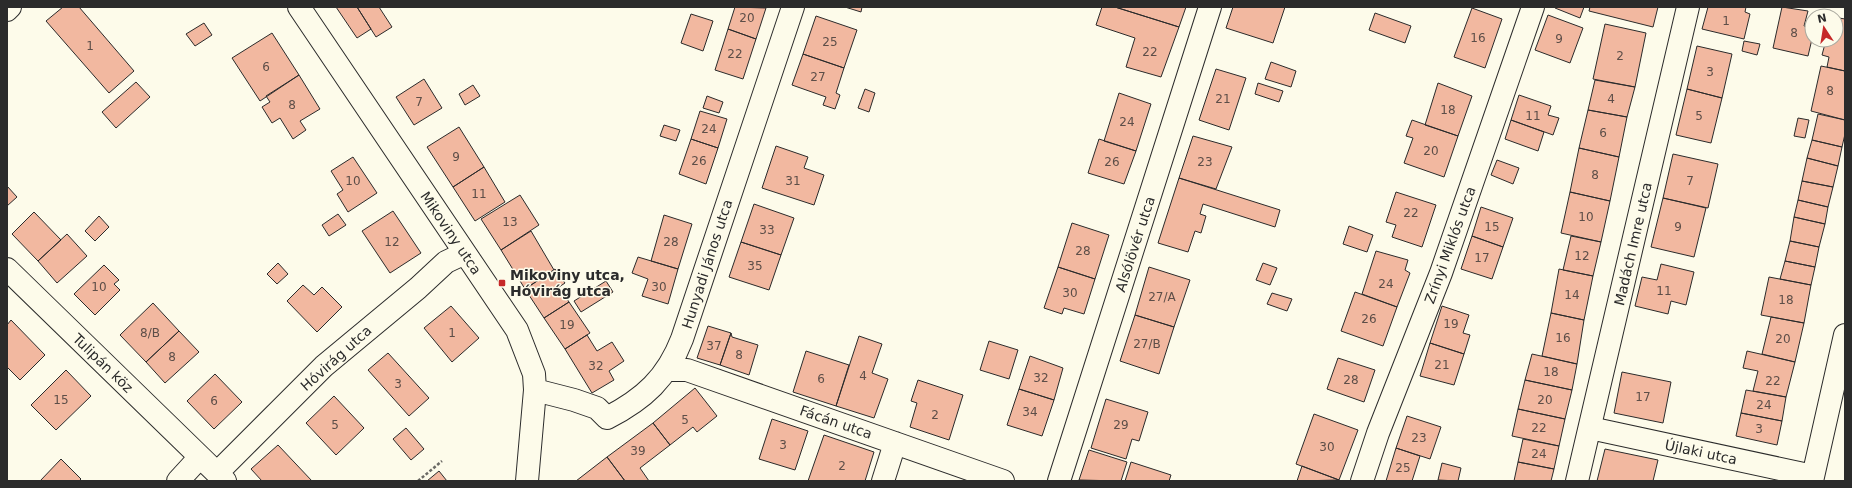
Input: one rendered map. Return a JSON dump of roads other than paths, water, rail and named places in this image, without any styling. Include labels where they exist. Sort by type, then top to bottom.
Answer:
[{"type":"street","points":[[7,10],[10,7]]},
{"type":"street","name":"Mikoviny utca","points":[[299,7],[517,330],[534,374],[535,390],[527,481]]},
{"type":"street","name":"Hunyadi János utca","points":[[535,390],[574,400],[597,408],[607,418],[628,408],[639,399],[667,370],[682,339],[793,7]]},
{"type":"street","name":"Alsólövér utca","points":[[1059,481],[1210,7]]},
{"type":"street","name":"Zrínyi Miklós utca","points":[[1362,481],[1378,433],[1441,273],[1533,7]]},
{"type":"street","name":"Madách Imre utca","points":[[1577,481],[1688,7]]},
{"type":"street","name":"Hóvirág utca","points":[[221,477],[324,366],[418,288],[446,262],[465,253]]},
{"type":"street","name":"Tulipán köz","points":[[7,269],[221,477]]},
{"type":"street","points":[[1813,478],[1845,335]]},
{"type":"street","name":"Fácán utca","points":[[667,370],[687,370],[1003,481]]},
{"type":"street","name":"Újlaki utca","points":[[1590,428],[1813,478]]},
{"type":"street","points":[[883,481],[896,444]]},
{"type":"street","points":[[178,481],[200,457]]},
{"type":"place","name":"Mikoviny utca, Hóvirág utca","points":[[502,283]]}]
